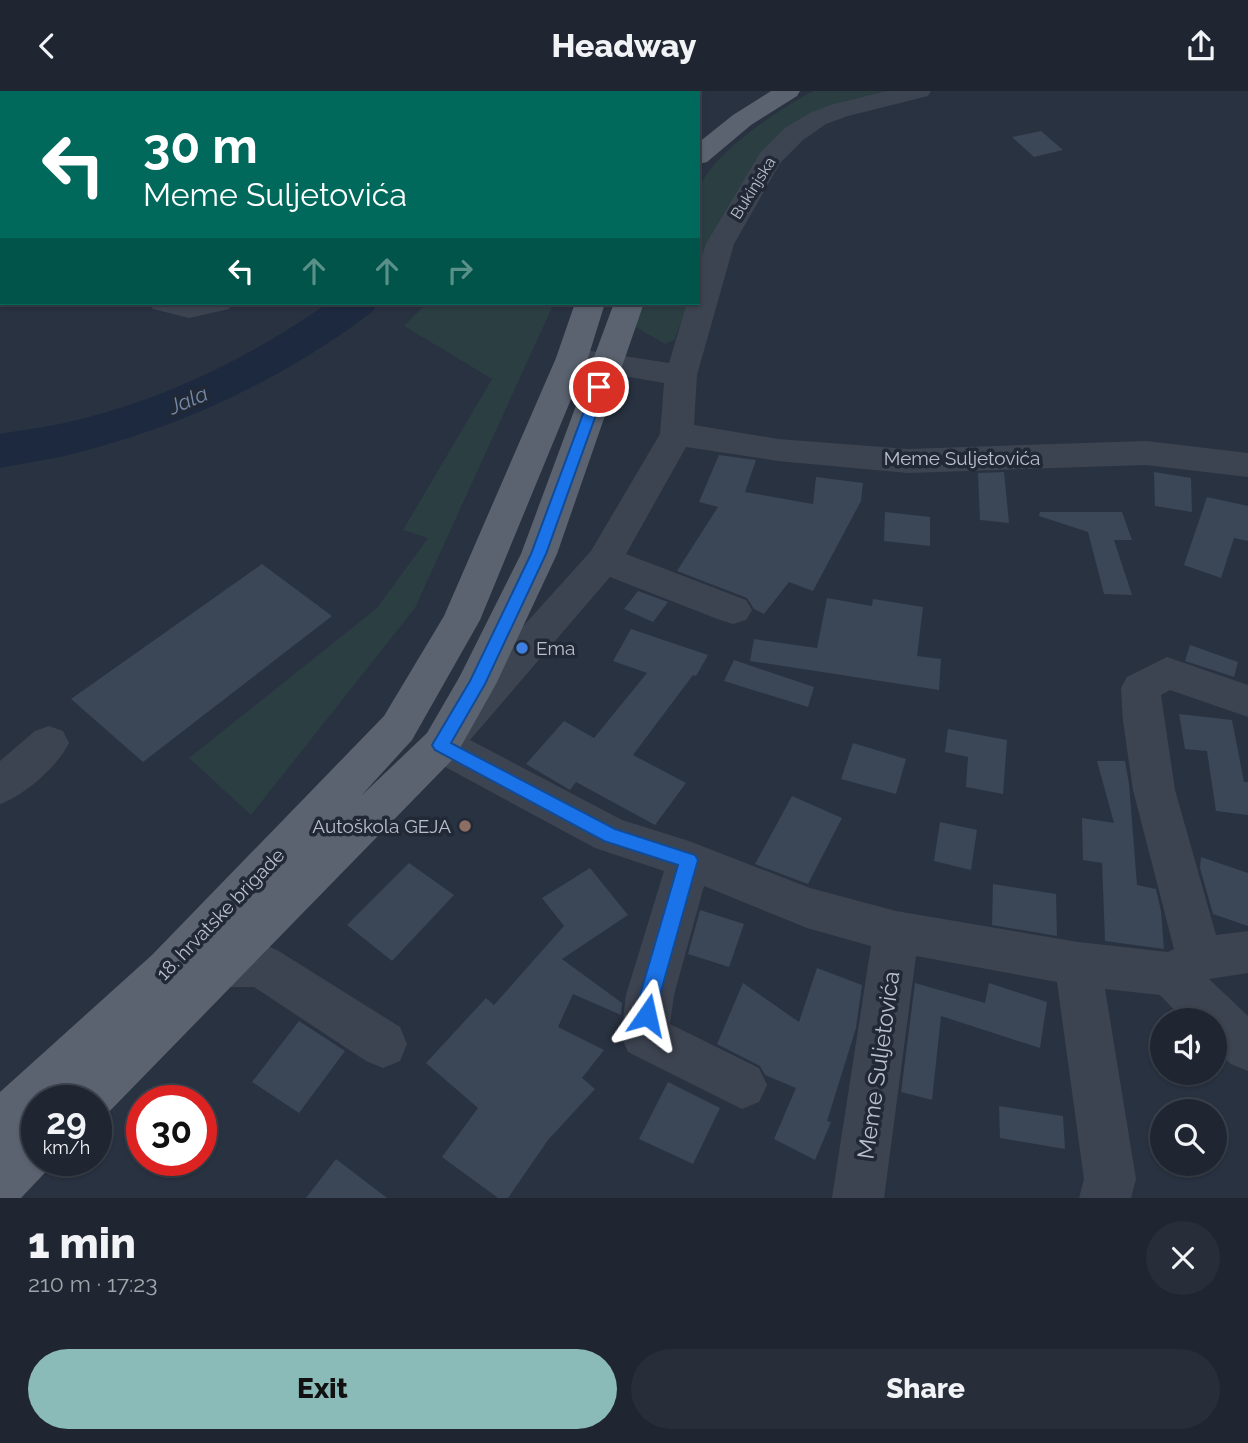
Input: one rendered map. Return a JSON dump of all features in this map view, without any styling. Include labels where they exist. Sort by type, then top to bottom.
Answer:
[{"type":"main road","points":[[700,154],[742,120],[788,91]]},
{"type":"main road","name":"18. hrvatske brigade","points":[[100,1085],[441,745],[476,684],[539,554],[590,360],[590,305]]},
{"type":"main road","name":"18. hrvatske brigade","points":[[0,1126],[168,970],[317,816],[398,727],[461,620],[590,360],[628,305]]},
{"type":"main road","points":[[0,1182],[21,1162]]},
{"type":"street","name":"Bukinjska","points":[[681,375],[720,244],[769,159],[794,134],[817,119],[839,110],[919,91]]},
{"type":"street","points":[[172,305],[189,309],[208,305]]},
{"type":"street","points":[[590,360],[681,375],[677,434],[604,560],[441,745],[610,835],[689,860],[807,908],[897,932],[1078,964],[1186,967],[1248,952]]},
{"type":"street","name":"Meme Suljetovića","points":[[677,434],[778,450],[908,461],[1146,453],[1248,464]]},
{"type":"street","points":[[604,560],[733,610]]},
{"type":"street","points":[[1248,701],[1167,673],[1141,688],[1141,711],[1186,967],[1209,1013],[1248,1047]]},
{"type":"street","points":[[0,786],[49,743]]},
{"type":"street","points":[[689,860],[650,995],[645,1035],[742,1085]]},
{"type":"street","name":"Meme Suljetovića","points":[[858,1198],[897,932]]},
{"type":"street","points":[[1078,964],[1110,1179],[1105,1198]]},
{"type":"street","points":[[221,965],[261,965],[383,1044]]},
{"type":"green space","points":[[813,91],[889,91],[787,129],[700,275],[700,188],[705,177],[747,134]]},
{"type":"green space","points":[[425,305],[553,305],[415,608],[251,815],[189,758],[377,608],[428,538],[403,530],[492,379],[404,326]]},
{"type":"green space","points":[[644,305],[688,305],[674,340],[665,344],[634,326]]},
{"type":"building","points":[[1041,131],[1063,150],[1034,157],[1012,137]]},
{"type":"building","points":[[719,455],[756,460],[745,492],[813,504],[816,477],[863,483],[861,501],[813,591],[789,582],[764,614],[754,609],[747,598],[677,571],[718,507],[699,502]]},
{"type":"building","points":[[1004,472],[1009,523],[980,520],[978,473]]},
{"type":"building","points":[[1154,472],[1191,478],[1192,512],[1155,506]]},
{"type":"building","points":[[1207,497],[1248,506],[1248,541],[1234,538],[1221,578],[1184,565]]},
{"type":"building","points":[[885,512],[930,517],[930,546],[884,541]]},
{"type":"building","points":[[1040,512],[1122,512],[1132,540],[1114,540],[1132,595],[1104,594],[1088,532],[1039,516]]},
{"type":"building","points":[[262,564],[332,616],[143,762],[71,699]]},
{"type":"building","points":[[638,591],[668,602],[653,622],[624,609]]},
{"type":"building","points":[[827,598],[872,606],[873,599],[923,607],[917,656],[941,659],[939,690],[750,661],[754,639],[817,648]]},
{"type":"building","points":[[631,629],[708,655],[696,676],[693,675],[633,755],[686,783],[655,825],[576,782],[570,790],[526,764],[564,721],[594,738],[647,673],[613,661]]},
{"type":"building","points":[[1190,645],[1238,662],[1234,677],[1185,661]]},
{"type":"building","points":[[734,660],[814,687],[808,707],[724,681]]},
{"type":"building","points":[[1179,714],[1232,720],[1244,782],[1248,782],[1248,815],[1216,811],[1207,751],[1185,749]]},
{"type":"building","points":[[948,729],[1007,740],[1003,794],[966,787],[968,757],[945,752]]},
{"type":"building","points":[[853,743],[906,759],[896,794],[841,779]]},
{"type":"building","points":[[1097,761],[1125,761],[1137,885],[1156,889],[1164,949],[1105,941],[1102,863],[1083,860],[1082,818],[1114,823]]},
{"type":"building","points":[[792,796],[842,818],[808,884],[755,864]]},
{"type":"building","points":[[940,822],[977,830],[971,870],[934,861]]},
{"type":"building","points":[[1201,857],[1248,873],[1248,926],[1213,914],[1200,868]]},
{"type":"building","points":[[409,863],[454,895],[392,961],[347,925]]},
{"type":"building","points":[[590,868],[628,915],[562,959],[622,1003],[621,1015],[573,994],[558,1027],[604,1050],[582,1078],[595,1089],[548,1140],[508,1198],[498,1198],[442,1157],[478,1108],[426,1063],[486,998],[494,1005],[564,926],[542,898]]},
{"type":"building","points":[[993,884],[1056,894],[1057,936],[992,925]]},
{"type":"building","points":[[700,910],[744,924],[729,967],[688,954]]},
{"type":"building","points":[[817,968],[862,985],[856,1028],[827,1121],[831,1122],[815,1160],[774,1139],[796,1088],[765,1075],[760,1066],[717,1044],[743,983],[799,1022]]},
{"type":"building","points":[[915,983],[985,1003],[989,983],[1047,1002],[1040,1048],[941,1016],[932,1100],[901,1092]]},
{"type":"building","points":[[299,1021],[345,1051],[299,1113],[252,1082]]},
{"type":"building","points":[[668,1082],[720,1108],[693,1164],[639,1139]]},
{"type":"building","points":[[999,1106],[1063,1116],[1065,1149],[1000,1138]]},
{"type":"building","points":[[336,1159],[387,1198],[306,1198]]},
{"type":"waterway","name":"Jala","points":[[0,451],[63,440],[121,425],[192,399],[293,346],[353,305]]},
{"type":"place","name":"Ema","points":[[522,648]]},
{"type":"place","name":"Autoškola GEJA","points":[[465,826]]},
{"type":"route","points":[[599,387],[539,554],[476,684],[441,745],[610,835],[689,860],[650,995],[647,1015]]}]
